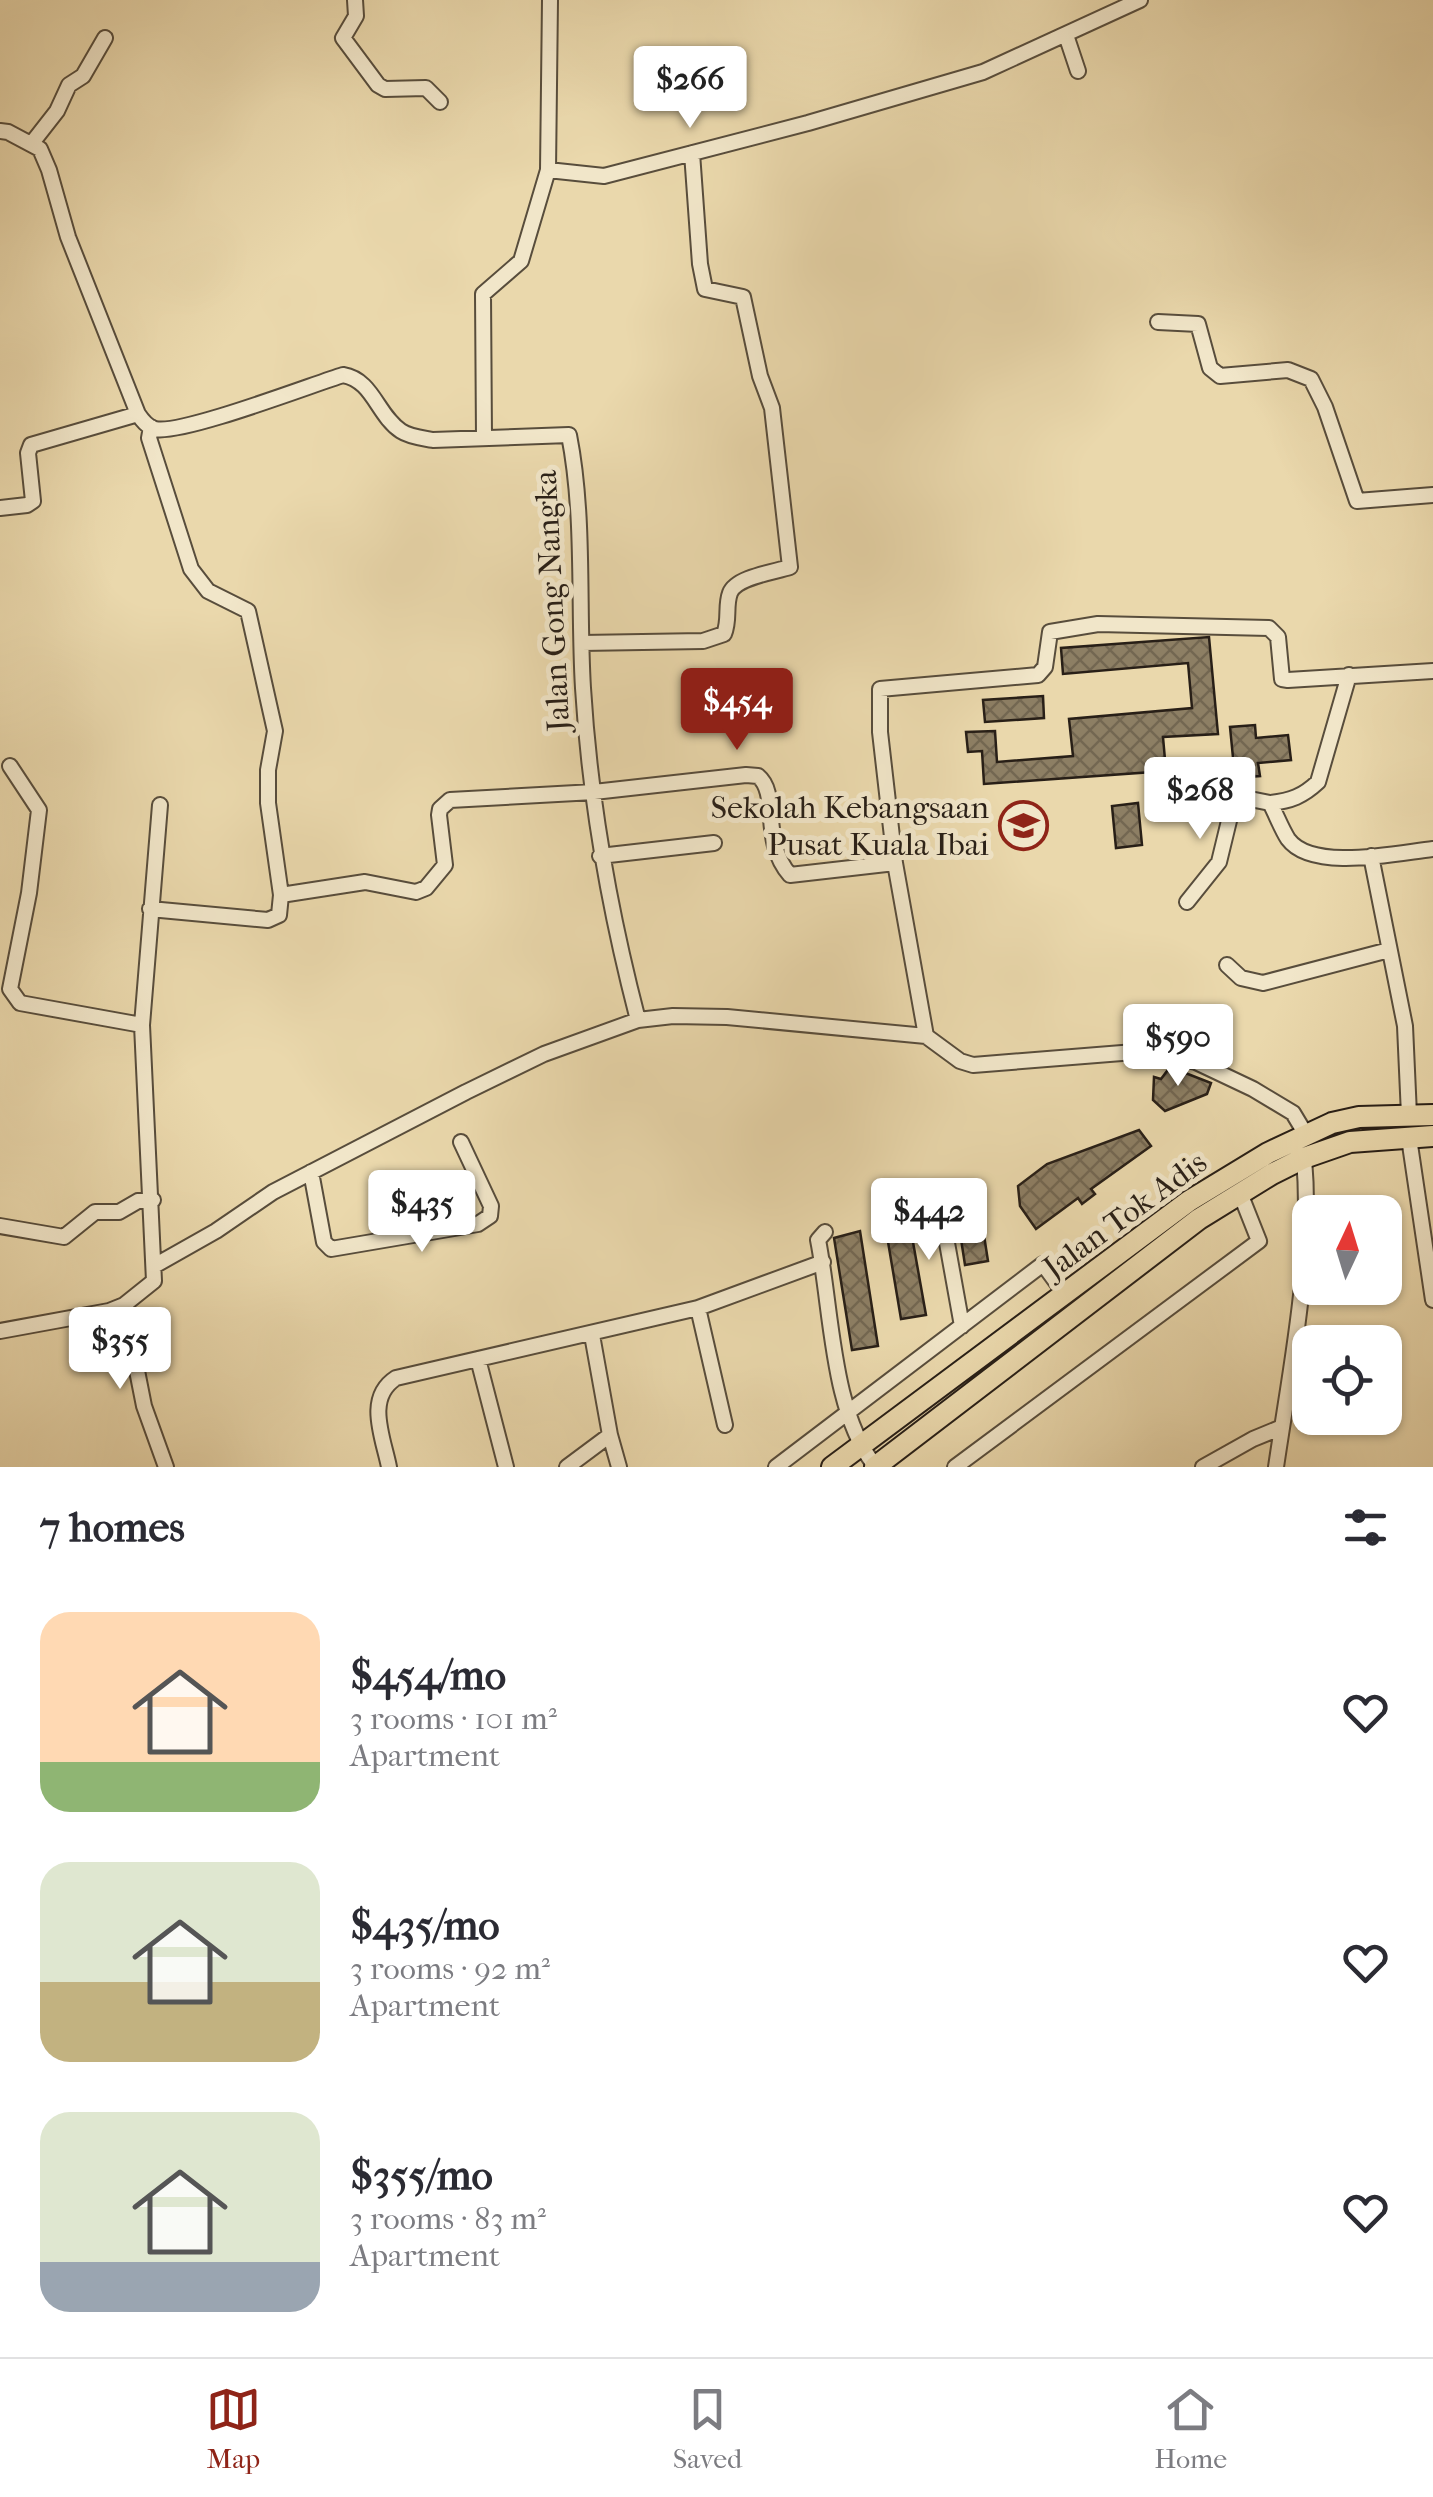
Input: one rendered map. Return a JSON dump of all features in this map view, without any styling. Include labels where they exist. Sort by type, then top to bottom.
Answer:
[{"type":"main road","name":"Jalan Tok Adis","points":[[832,1467],[1189,1201],[1305,1133],[1359,1117],[1433,1115]]},
{"type":"main road","name":"Jalan Tok Adis","points":[[875,1467],[1200,1219],[1240,1194],[1304,1158],[1350,1142],[1433,1136]]},
{"type":"street","points":[[355,0],[356,16],[343,38],[378,85],[384,89],[426,88],[440,102]]},
{"type":"street","points":[[484,438],[483,294],[521,261],[548,170],[550,0]]},
{"type":"street","points":[[548,170],[604,176],[808,124],[983,72],[1140,0]]},
{"type":"street","points":[[1066,34],[1078,71]]},
{"type":"street","points":[[32,144],[50,124],[70,85],[83,76],[105,38]]},
{"type":"street","points":[[0,131],[40,150],[50,170],[68,237],[138,414],[151,427],[149,438],[191,569],[208,591],[248,610],[275,732],[268,770],[268,802],[281,894],[279,915],[268,920],[150,909]]},
{"type":"street","points":[[582,643],[703,641],[724,634],[729,594],[736,584],[790,567],[772,408],[760,376],[742,297],[706,289],[692,153]]},
{"type":"street","points":[[1158,322],[1198,324],[1210,368],[1220,376],[1288,370],[1311,380],[1326,407],[1356,502],[1433,495]]},
{"type":"street","name":"Jalan Gong Nangka","points":[[151,427],[156,430],[186,426],[343,375],[364,383],[379,409],[401,431],[433,440],[569,435],[578,530],[588,756],[600,856],[638,1020]]},
{"type":"street","points":[[0,508],[33,501],[28,453],[31,446],[138,414]]},
{"type":"street","points":[[926,1036],[895,864],[878,693],[883,688],[1038,675],[1045,667],[1050,632],[1098,624],[1269,628],[1278,637],[1282,678],[1433,670]]},
{"type":"street","points":[[1188,902],[1218,862],[1235,796],[1270,803],[1291,801],[1318,782],[1348,675]]},
{"type":"street","points":[[10,766],[39,810],[12,996],[20,1003],[142,1025]]},
{"type":"street","points":[[281,894],[365,882],[416,892],[426,888],[444,865],[439,816],[440,809],[450,800],[594,792],[711,777],[758,776],[768,790],[772,844],[790,874],[895,864]]},
{"type":"street","points":[[1270,803],[1289,840],[1301,850],[1325,858],[1433,849]]},
{"type":"street","points":[[0,1331],[109,1311],[124,1305],[154,1281],[142,1025],[160,805]]},
{"type":"street","points":[[600,856],[714,843]]},
{"type":"street","points":[[1371,856],[1405,1026],[1409,1115]]},
{"type":"street","points":[[1227,966],[1241,978],[1263,983],[1389,950]]},
{"type":"street","points":[[154,1266],[216,1231],[273,1192],[544,1054],[638,1020],[673,1016],[727,1018],[926,1036],[960,1061],[973,1065],[1147,1051],[1188,1060],[1284,1106],[1305,1133]]},
{"type":"street","points":[[1409,1138],[1432,1292]]},
{"type":"street","points":[[312,1172],[324,1242],[330,1249],[478,1224],[490,1216],[491,1206],[461,1142]]},
{"type":"street","points":[[1276,1467],[1304,1260],[1304,1158]]},
{"type":"street","points":[[938,1193],[962,1326]]},
{"type":"street","points":[[954,1467],[1260,1241],[1240,1194]]},
{"type":"street","points":[[0,1226],[64,1236],[95,1212],[119,1212],[138,1201],[153,1200]]},
{"type":"street","points":[[824,1232],[818,1240],[846,1413],[858,1446],[875,1467]]},
{"type":"street","points":[[389,1467],[378,1416],[380,1392],[396,1378],[698,1308],[823,1262]]},
{"type":"street","points":[[776,1467],[1043,1264],[1066,1294]]},
{"type":"street","points":[[124,1305],[144,1406],[166,1467]]},
{"type":"street","points":[[698,1308],[725,1425]]},
{"type":"street","points":[[592,1335],[610,1435],[620,1467]]},
{"type":"street","points":[[478,1359],[506,1467]]},
{"type":"street","points":[[1203,1467],[1282,1428]]},
{"type":"street","points":[[566,1467],[610,1435]]},
{"type":"building","points":[[1209,637],[1218,734],[1163,737],[1166,771],[984,784],[982,751],[968,752],[966,732],[995,731],[997,762],[1073,756],[1069,719],[1192,708],[1188,663],[1063,674],[1061,648]]},
{"type":"building","points":[[1043,696],[1044,718],[985,722],[983,700]]},
{"type":"building","points":[[1255,725],[1256,738],[1288,735],[1291,760],[1258,763],[1260,776],[1235,778],[1230,727]]},
{"type":"building","points":[[1138,803],[1142,845],[1116,848],[1112,806]]},
{"type":"building","points":[[1170,1067],[1211,1083],[1207,1094],[1165,1111],[1153,1100],[1154,1077],[1161,1079]]},
{"type":"building","points":[[1139,1130],[1151,1146],[1091,1189],[1095,1194],[1082,1204],[1078,1198],[1036,1229],[1020,1206],[1018,1186],[1047,1164]]},
{"type":"building","points":[[976,1184],[988,1261],[965,1265],[953,1187]]},
{"type":"building","points":[[908,1214],[926,1315],[901,1319],[884,1218]]},
{"type":"building","points":[[860,1231],[878,1346],[852,1350],[834,1238]]},
{"type":"place","name":"Sekolah Kebangsaan Pusat Kuala Ibai","points":[[1024,825]]}]
